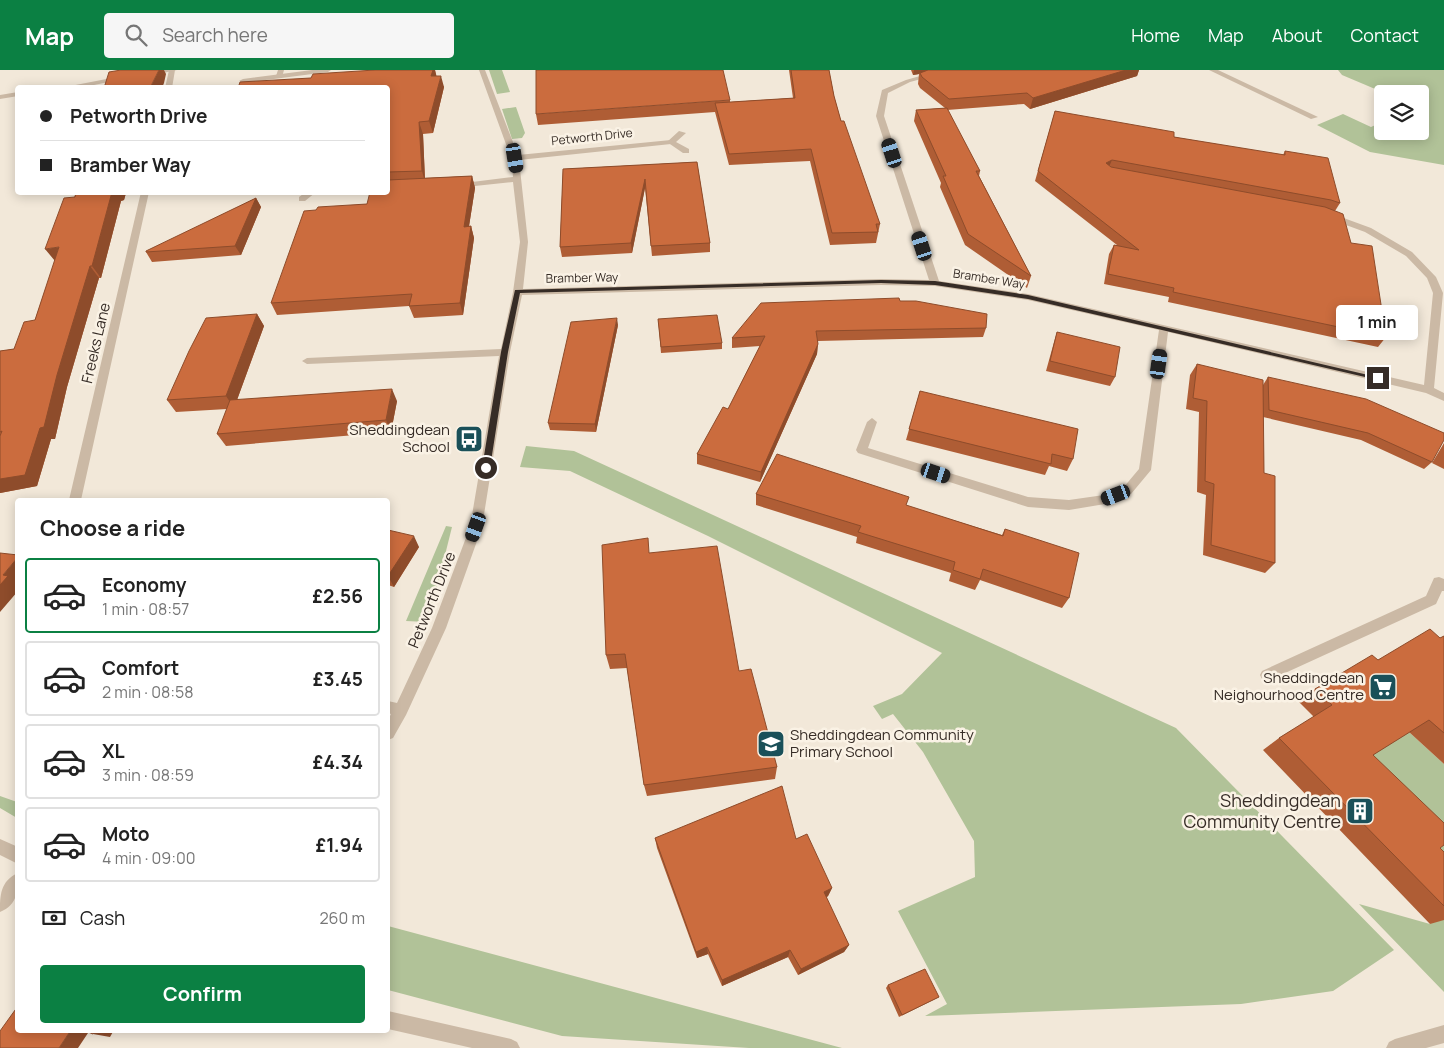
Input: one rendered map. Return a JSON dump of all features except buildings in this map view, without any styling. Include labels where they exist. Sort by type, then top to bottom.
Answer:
[{"type":"street","points":[[143,75],[173,70],[169,85]]},
{"type":"street","points":[[243,80],[281,73],[328,70]]},
{"type":"street","name":"Petworth Drive","points":[[390,725],[394,708],[439,628],[476,527],[505,352],[518,292],[524,242],[515,158],[482,70]]},
{"type":"street","points":[[1212,70],[1314,117]]},
{"type":"street","points":[[935,283],[880,116],[885,92],[908,80],[943,74]]},
{"type":"street","points":[[82,85],[133,77]]},
{"type":"street","points":[[0,97],[15,94]]},
{"type":"street","points":[[682,133],[671,142],[686,151]]},
{"type":"street","name":"Petworth Drive","points":[[515,158],[671,142]]},
{"type":"street","points":[[450,186],[518,179]]},
{"type":"street","name":"Freeks Lane","points":[[75,498],[145,195]]},
{"type":"street","points":[[302,198],[307,195]]},
{"type":"street","points":[[1321,213],[1368,230],[1409,254],[1431,277],[1438,293],[1428,390]]},
{"type":"street","name":"Bramber Way","points":[[518,292],[881,282],[935,283],[1028,297],[1428,390],[1444,397]]},
{"type":"street","points":[[872,422],[862,450],[1028,502],[1069,505],[1106,499],[1127,491],[1145,470],[1164,328]]},
{"type":"street","points":[[306,361],[505,352]]},
{"type":"street","points":[[1267,675],[1431,600],[1439,582],[1444,586]]},
{"type":"street","points":[[0,847],[15,854]]},
{"type":"street","points":[[0,904],[15,885]]},
{"type":"street","points":[[390,1020],[511,1048]]},
{"type":"street","points":[[1395,1048],[1444,1034]]},
{"type":"green space","points":[[489,70],[502,70],[510,92],[497,94]]},
{"type":"green space","points":[[1338,70],[1444,70],[1444,165],[1370,152],[1317,125],[1343,114],[1371,127],[1374,126],[1374,140],[1429,140],[1429,85],[1374,85],[1374,89],[1342,75]]},
{"type":"green space","points":[[516,107],[525,133],[522,138],[512,139],[502,109]]},
{"type":"green space","points":[[526,446],[574,451],[1176,728],[1394,950],[1333,991],[1241,1004],[925,1016],[947,1004],[898,911],[975,877],[974,841],[923,752],[893,714],[882,719],[873,706],[902,694],[942,653],[708,536],[570,471],[520,467]]},
{"type":"green space","points":[[446,526],[452,527],[430,615],[426,622],[406,621]]},
{"type":"green space","points":[[1409,732],[1444,764],[1444,883],[1361,762]]},
{"type":"green space","points":[[0,796],[15,801],[15,817],[0,808]]},
{"type":"green space","points":[[1359,904],[1430,924],[1444,913],[1444,992]]},
{"type":"green space","points":[[390,927],[842,1048],[749,1048],[562,1036],[390,991]]},
{"type":"place","name":"Sheddingdean School","points":[[469,439]]},
{"type":"place","name":"Sheddingdean Neighourhood Centre","points":[[1383,687]]},
{"type":"place","name":"Sheddingdean Community Primary School","points":[[771,744]]},
{"type":"place","name":"Sheddingdean Community Centre","points":[[1360,811]]},
{"type":"route","points":[[486,468],[505,352],[518,292],[881,282],[935,283],[1028,297],[1378,378]]}]
